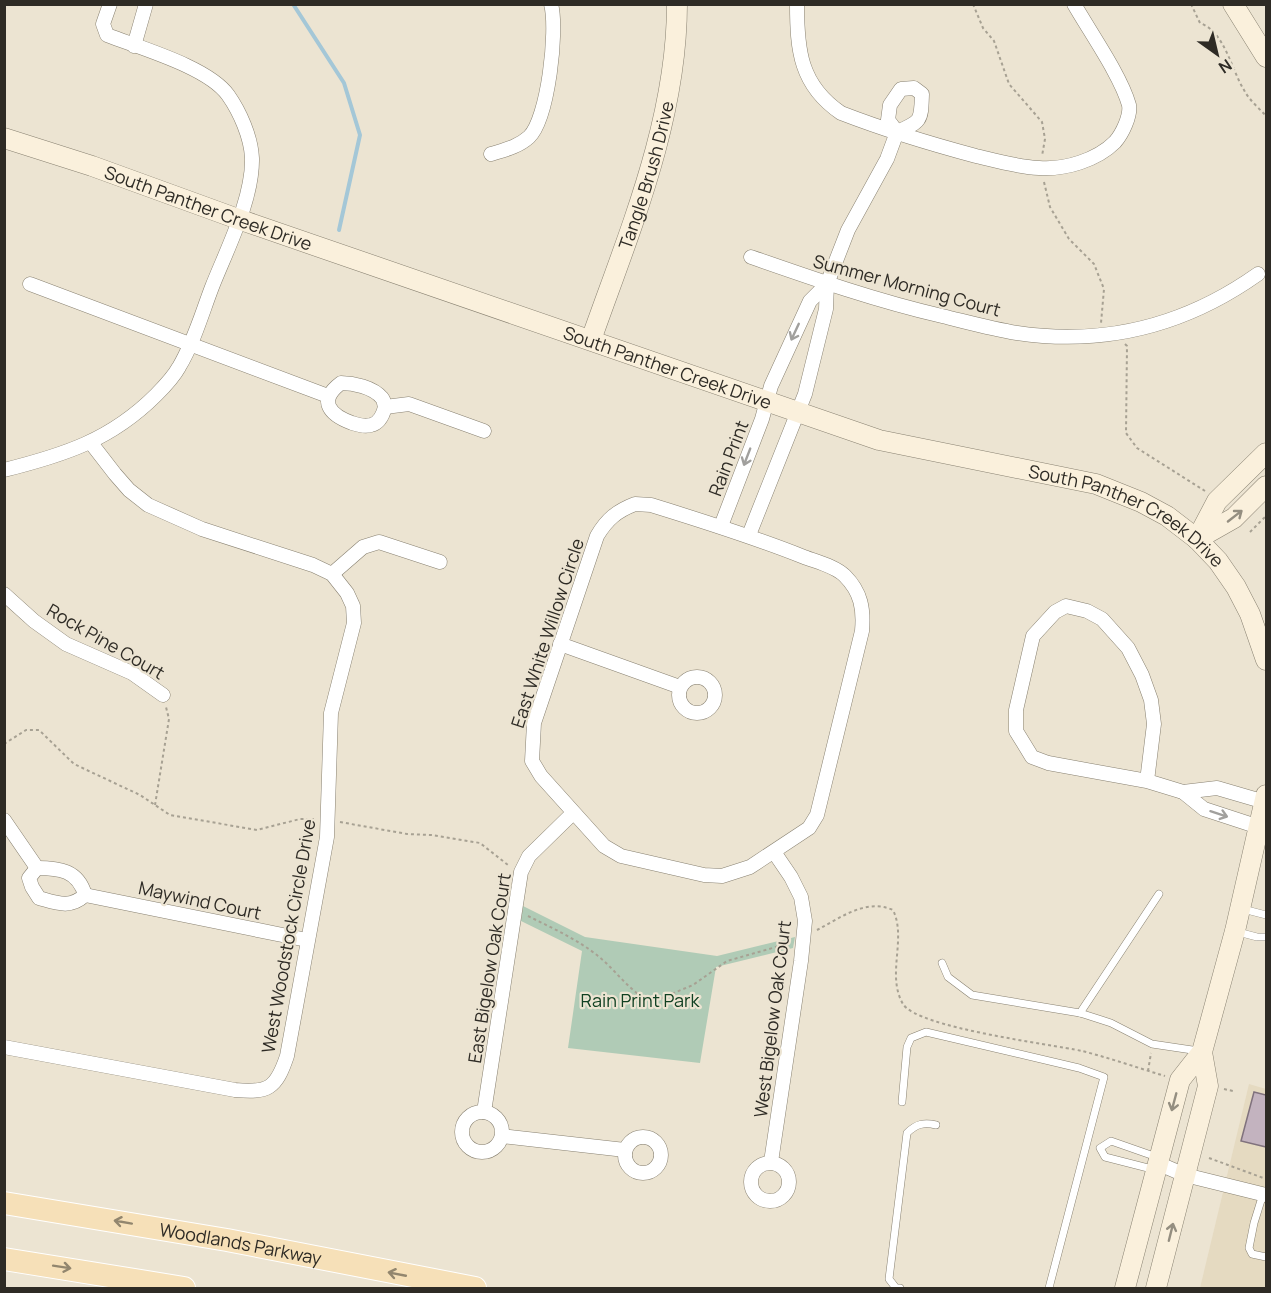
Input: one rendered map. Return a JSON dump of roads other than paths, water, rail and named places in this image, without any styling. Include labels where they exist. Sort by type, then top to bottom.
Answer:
[{"type":"main road","name":"Woodlands Parkway","points":[[4,1203],[227,1240],[475,1288]]},
{"type":"main road","points":[[4,1259],[184,1288]]},
{"type":"street","points":[[4,470],[50,459],[91,443],[135,414],[156,394],[178,368],[190,345],[250,183],[252,157],[248,136],[227,94],[213,80],[190,68],[107,35],[103,24],[111,4]]},
{"type":"street","points":[[134,46],[146,4]]},
{"type":"street","points":[[491,154],[516,146],[530,136],[539,123],[554,39],[551,4]]},
{"type":"street","name":"Tangle Brush Drive","points":[[591,340],[656,150],[669,95],[676,4]]},
{"type":"street","points":[[796,4],[798,51],[810,80],[828,103],[841,112],[951,150],[1006,164],[1040,168],[1066,166],[1107,150],[1122,135],[1130,107],[1117,78],[1074,4]]},
{"type":"street","points":[[1233,4],[1266,57]]},
{"type":"street","points":[[749,535],[805,394],[826,309],[827,284],[848,230],[879,174],[897,132]]},
{"type":"street","name":"South Panther Creek Drive","points":[[4,138],[84,163],[238,219],[879,440],[1096,484],[1141,502],[1167,516],[1197,538],[1218,561],[1250,614],[1266,660]]},
{"type":"street","name":"Summer Morning Court","points":[[751,257],[827,284],[913,309],[1019,333],[1080,337],[1143,328],[1191,313],[1231,293],[1258,274]]},
{"type":"street","points":[[30,284],[328,396]]},
{"type":"street","name":"Rain Print","points":[[721,526],[762,419],[771,386],[810,301],[827,284]]},
{"type":"street","points":[[341,383],[350,383],[376,394],[381,398],[385,407],[379,420],[372,425],[362,426],[339,418],[332,413],[328,404],[328,396],[341,383]]},
{"type":"street","points":[[385,407],[409,404],[484,431]]},
{"type":"street","points":[[91,443],[129,490],[148,505],[202,529],[313,565],[332,574],[363,547],[379,542],[440,562]]},
{"type":"street","points":[[1197,538],[1217,501],[1266,453]]},
{"type":"street","points":[[1197,538],[1234,518],[1266,486]]},
{"type":"street","name":"East White Willow Circle","points":[[635,504],[651,505],[749,535],[843,574],[854,586],[861,599],[864,614],[862,631],[817,815],[809,828],[774,852],[750,867],[722,876],[704,875],[621,856],[604,846],[573,813],[541,776],[532,761],[531,742],[534,723],[597,536],[605,521],[619,510],[635,504]]},
{"type":"street","name":"West Woodstock Circle Drive","points":[[4,1047],[235,1090],[258,1092],[270,1086],[281,1074],[287,1056],[322,868],[328,820],[331,713],[354,623],[353,606],[347,593],[332,574]]},
{"type":"street","name":"Rock Pine Court","points":[[4,594],[34,621],[66,644],[132,674],[163,695]]},
{"type":"street","points":[[1147,781],[1154,724],[1151,700],[1142,675],[1128,648],[1102,619],[1087,611],[1066,606],[1054,612],[1033,636],[1016,710],[1016,731],[1032,757],[1048,763],[1147,781],[1183,792],[1204,809],[1259,827]]},
{"type":"street","points":[[560,644],[680,687]]},
{"type":"street","points":[[1125,1288],[1180,1080],[1202,1052],[1235,931],[1266,799],[1217,788],[1183,792]]},
{"type":"street","name":"East Bigelow Oak Court","points":[[484,1112],[522,872],[529,856],[573,813]]},
{"type":"street","points":[[4,820],[37,868],[57,868],[72,875],[82,885],[85,894]]},
{"type":"street","name":"West Bigelow Oak Court","points":[[771,1162],[805,921],[801,897],[774,852]]},
{"type":"street","name":"Maywind Court","points":[[37,868],[29,878],[39,898],[65,904],[77,902],[85,894],[307,940]]},
{"type":"street","points":[[1156,1288],[1208,1086],[1202,1052]]},
{"type":"street","points":[[484,1112],[498,1119],[502,1136],[494,1148],[484,1152],[473,1150],[464,1141],[462,1128],[470,1116],[484,1112]]},
{"type":"street","points":[[502,1136],[626,1150]]},
{"type":"street","points":[[1157,1163],[1185,1175],[1265,1195]]},
{"type":"lane","points":[[1080,1013],[1159,894]]},
{"type":"lane","points":[[1240,909],[1266,915]]},
{"type":"lane","points":[[1235,931],[1266,937]]},
{"type":"lane","points":[[942,963],[948,977],[972,995],[1080,1013],[1110,1023],[1152,1044],[1202,1052]]},
{"type":"lane","points":[[902,1102],[907,1047],[911,1038],[926,1032],[1079,1068],[1104,1077],[1049,1288]]},
{"type":"lane","points":[[900,1288],[896,1288],[889,1279],[908,1133],[914,1126],[925,1123],[936,1125]]},
{"type":"lane","points":[[1086,1145],[1100,1148],[1111,1141],[1151,1155],[1157,1163],[1148,1168],[1105,1157],[1100,1148]]},
{"type":"lane","points":[[1265,1195],[1254,1223],[1249,1248],[1252,1254],[1266,1257]]},
{"type":"waterway","points":[[293,4],[344,83],[360,135],[339,230]]},
{"type":"park label","name":"Rain Print Park","points":[[640,1000]]}]
